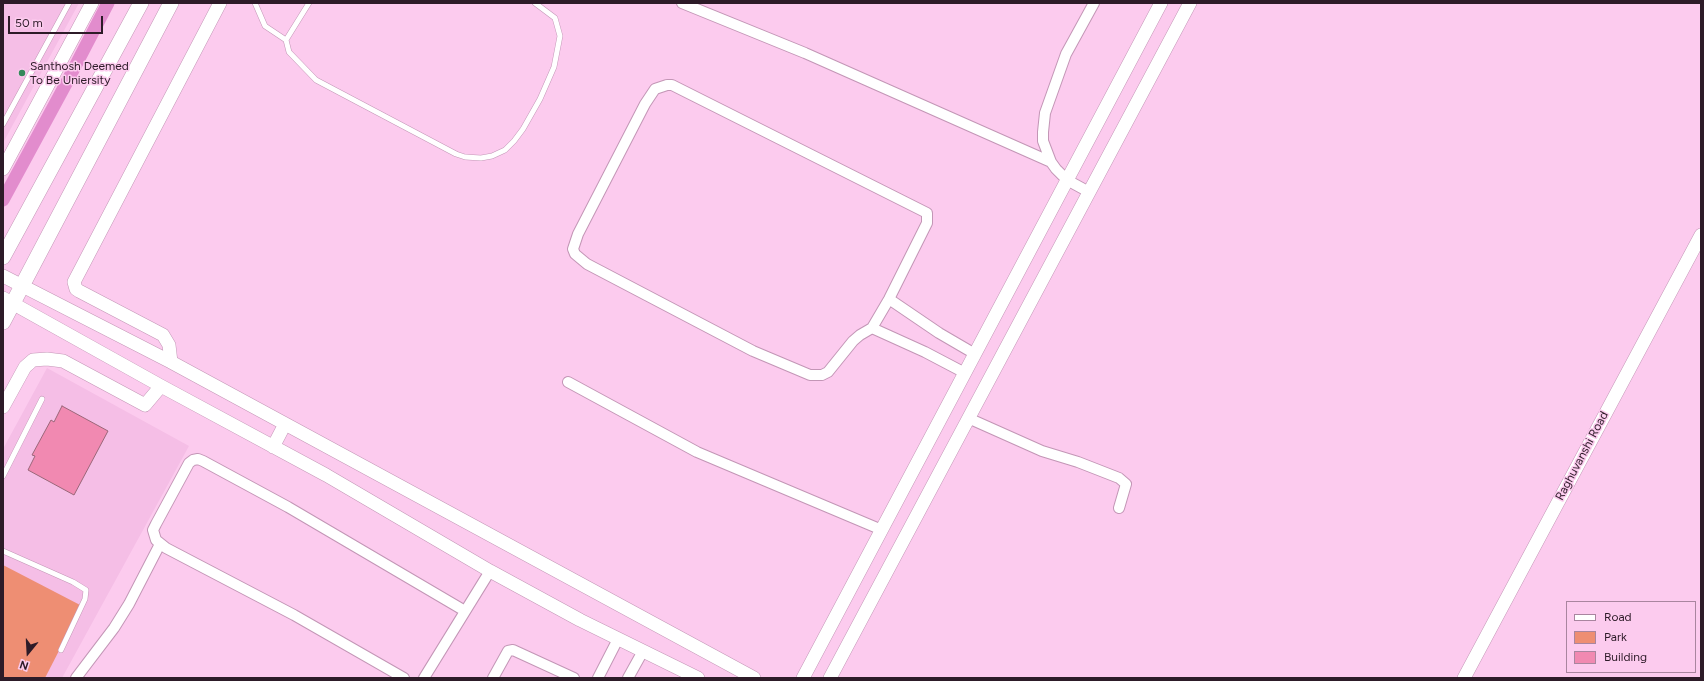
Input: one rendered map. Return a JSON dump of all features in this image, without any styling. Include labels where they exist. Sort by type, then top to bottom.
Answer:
[{"type":"main road","points":[[3,257],[141,3]]},
{"type":"main road","points":[[3,322],[8,301],[22,286],[171,3]]},
{"type":"street","points":[[3,169],[92,3]]},
{"type":"street","points":[[171,362],[169,345],[163,335],[79,291],[76,289],[74,282],[220,3]]},
{"type":"street","points":[[682,3],[805,53],[1051,162]]},
{"type":"street","points":[[1089,192],[1067,180],[1051,162],[1043,141],[1045,113],[1066,54],[1094,3]]},
{"type":"street","points":[[803,678],[1161,3]]},
{"type":"street","points":[[830,678],[1190,3]]},
{"type":"street","points":[[672,85],[926,213],[927,223],[889,299],[872,328],[853,341],[828,372],[822,375],[810,375],[753,351],[579,259],[573,249],[578,234],[645,104],[655,89],[661,86],[672,85]]},
{"type":"street","name":"Raghuvanshi Road","points":[[1464,678],[1700,241]]},
{"type":"street","points":[[3,276],[171,362],[754,678]]},
{"type":"street","points":[[889,299],[975,354]]},
{"type":"street","points":[[8,301],[326,475],[490,571],[580,620],[698,678]]},
{"type":"street","points":[[872,328],[925,352],[965,373]]},
{"type":"street","points":[[3,407],[25,367],[33,360],[47,359],[63,361],[144,405],[161,386]]},
{"type":"street","points":[[568,382],[697,452],[882,530]]},
{"type":"street","points":[[968,418],[1042,451],[1078,462],[1119,478],[1126,484],[1119,508]]},
{"type":"street","points":[[273,447],[286,424]]},
{"type":"street","points":[[404,678],[294,615],[160,544],[154,535],[156,524],[190,463],[193,460],[198,459],[288,507],[465,611]]},
{"type":"street","points":[[76,678],[94,656],[122,616],[160,544]]},
{"type":"street","points":[[424,678],[490,571]]},
{"type":"street","points":[[598,678],[618,639]]},
{"type":"street","points":[[493,678],[508,651],[512,650],[573,678]]},
{"type":"street","points":[[628,678],[643,651]]},
{"type":"lane","points":[[3,124],[69,3]]},
{"type":"lane","points":[[255,3],[266,26],[286,40],[289,52],[316,80],[456,154],[465,157],[481,158],[492,156],[505,150],[514,141],[523,129],[540,99],[554,67],[560,36],[555,18],[534,3]]},
{"type":"lane","points":[[286,40],[309,3]]},
{"type":"lane","points":[[3,476],[42,399]]},
{"type":"lane","points":[[3,551],[73,582],[86,590],[85,599],[61,650]]},
{"type":"shaded area","name":"Santhosh Deemed To Be Uniersity","points":[[3,3],[79,3],[3,143]]},
{"type":"shaded area","points":[[47,368],[189,446],[62,678],[3,678],[3,449]]},
{"type":"green space","points":[[3,565],[82,606],[45,678],[3,678]]},
{"type":"building","points":[[62,406],[108,431],[74,495],[28,470],[35,456],[32,455],[51,420],[54,422]]},
{"type":"waterway","points":[[3,200],[108,3]]},
{"type":"place","name":"Santhosh Deemed To Be Uniersity","points":[[22,73]]}]
